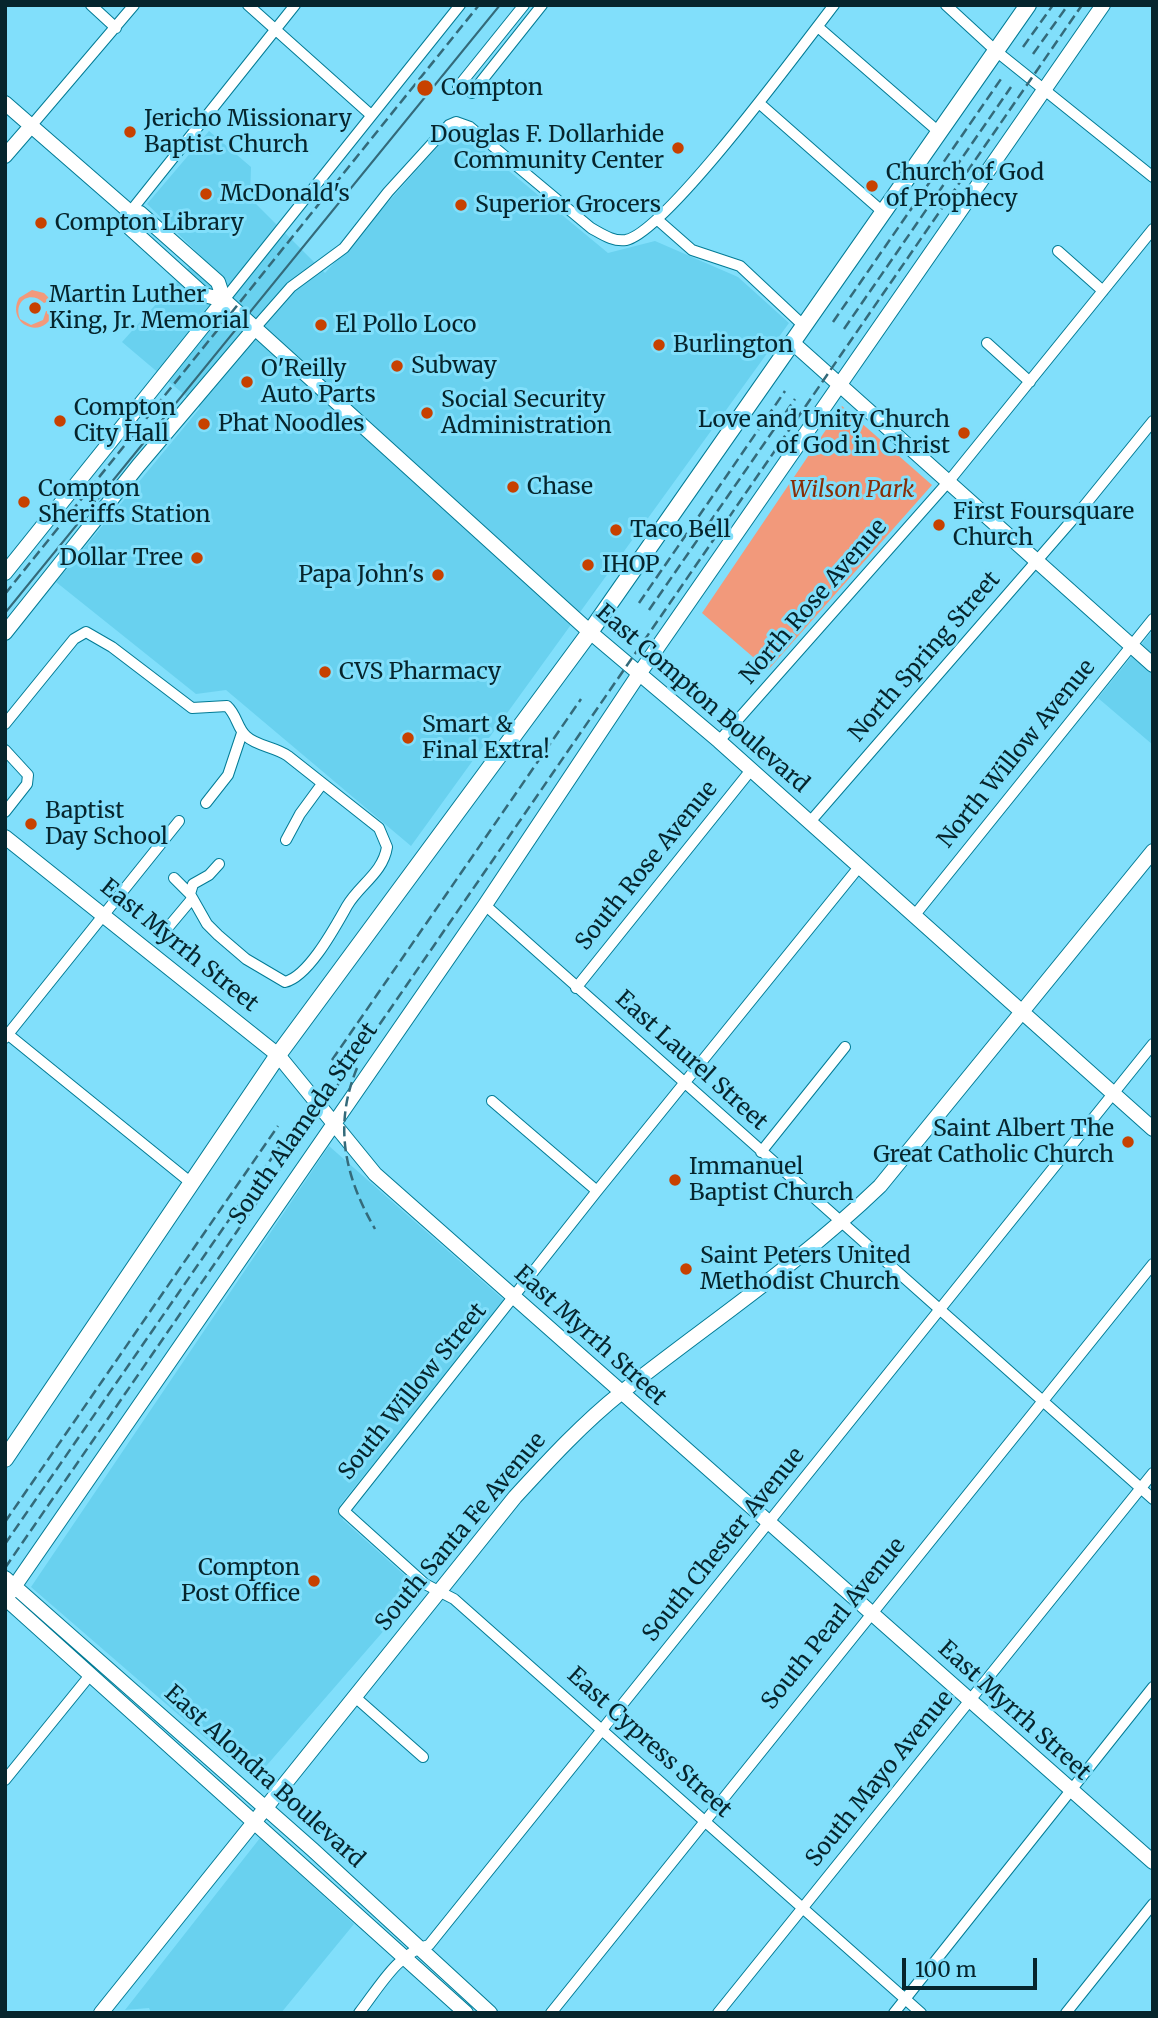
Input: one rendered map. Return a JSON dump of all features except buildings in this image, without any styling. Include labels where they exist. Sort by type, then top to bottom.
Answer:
[{"type":"main road","points":[[5,1460],[278,1055],[590,632],[1028,5]]},
{"type":"main road","name":"South Alameda Street","points":[[7,1592],[485,905],[639,674],[1103,5]]},
{"type":"main road","points":[[5,103],[130,212]]},
{"type":"main road","points":[[5,156],[31,126]]},
{"type":"main road","name":"East Compton Boulevard","points":[[130,212],[127,219],[130,228],[204,295],[224,300],[590,632],[719,741],[1153,1129]]},
{"type":"main road","points":[[5,573],[224,300]]},
{"type":"main road","points":[[5,633],[145,457],[255,328]]},
{"type":"main road","points":[[793,344],[1153,665]]},
{"type":"main road","name":"East Myrrh Street","points":[[5,837],[278,1055],[375,1174],[620,1394],[1153,1862]]},
{"type":"main road","name":"South Santa Fe Avenue","points":[[101,2013],[515,1497],[557,1452],[620,1394],[841,1224],[880,1186],[1153,850]]},
{"type":"main road","name":"East Alondra Boulevard","points":[[7,1592],[91,1674],[255,1822],[410,1952],[490,2013]]},
{"type":"main road","name":"East Alondra Boulevard","points":[[7,1592],[266,1808],[410,1952],[466,2013]]},
{"type":"street","points":[[91,5],[116,28]]},
{"type":"street","points":[[31,126],[134,5]]},
{"type":"street","points":[[248,5],[371,115]]},
{"type":"street","points":[[130,212],[295,5]]},
{"type":"street","points":[[224,300],[460,5]]},
{"type":"street","points":[[458,87],[524,5]]},
{"type":"street","points":[[472,93],[542,5]]},
{"type":"street","points":[[255,328],[291,287],[344,248],[388,192],[449,125],[456,122],[470,127],[592,228],[610,239],[625,241],[659,220],[759,103],[834,5]]},
{"type":"street","points":[[946,5],[996,51],[1153,177]]},
{"type":"street","points":[[818,27],[940,134]]},
{"type":"street","points":[[759,103],[884,213]]},
{"type":"street","points":[[659,220],[692,250],[740,266],[805,327]]},
{"type":"street","name":"North Rose Avenue","points":[[719,741],[949,481],[1153,229]]},
{"type":"street","points":[[1058,251],[1103,290]]},
{"type":"street","points":[[987,343],[1030,382]]},
{"type":"street","name":"North Spring Street","points":[[810,822],[1037,560],[1153,421]]},
{"type":"street","name":"North Willow Avenue","points":[[914,916],[1153,619]]},
{"type":"street","points":[[5,724],[74,639],[86,632],[112,647],[192,708],[227,706],[235,713],[243,733],[253,741],[276,747],[379,828],[387,847],[385,857],[373,876],[348,905],[331,935],[296,977],[285,982],[246,958],[207,924],[174,878]]},
{"type":"street","points":[[205,803],[228,775],[243,733]]},
{"type":"street","points":[[5,750],[28,775],[27,784],[5,811]]},
{"type":"street","name":"South Rose Avenue","points":[[576,988],[751,770]]},
{"type":"street","points":[[286,840],[323,784]]},
{"type":"street","points":[[179,821],[6,1035],[190,1182]]},
{"type":"street","points":[[165,931],[190,897],[193,884],[209,875],[219,864]]},
{"type":"street","name":"South Willow Street","points":[[345,1511],[597,1191],[859,867]]},
{"type":"street","name":"East Laurel Street","points":[[485,905],[1153,1499]]},
{"type":"street","name":"South Chester Avenue","points":[[359,2013],[410,1952],[429,1945],[938,1308],[1153,1044]]},
{"type":"street","points":[[761,1152],[845,1046]]},
{"type":"street","points":[[492,1101],[597,1191]]},
{"type":"street","name":"South Pearl Avenue","points":[[551,2013],[869,1613],[1153,1264]]},
{"type":"street","name":"South Mayo Avenue","points":[[718,2013],[1153,1473]]},
{"type":"street","name":"East Cypress Street","points":[[345,1511],[425,1584],[454,1600],[921,2013]]},
{"type":"street","points":[[5,1780],[91,1674]]},
{"type":"street","points":[[894,2013],[1153,1687]]},
{"type":"street","points":[[355,1697],[423,1757]]},
{"type":"street","points":[[1066,2013],[1153,1903]]},
{"type":"shaded area","points":[[209,131],[251,167],[250,198],[325,273],[447,136],[462,132],[608,253],[655,241],[738,277],[789,323],[411,846],[226,690],[196,694],[56,582],[200,408],[122,342],[200,255],[147,204]]},
{"type":"shaded area","points":[[1153,630],[1153,745],[1098,698]]},
{"type":"shaded area","points":[[329,1146],[505,1301],[340,1505],[343,1520],[420,1589],[254,1780],[31,1587]]},
{"type":"shaded area","points":[[260,1838],[354,1924],[281,2013],[151,2013],[149,2008],[125,2010]]},
{"type":"green space","points":[[32,290],[44,293],[51,300],[44,303],[33,297],[24,299],[19,307],[20,319],[31,325],[43,320],[46,311],[54,311],[43,326],[35,328],[22,322],[17,316],[16,308],[19,298]]},
{"type":"green space","name":"Wilson Park","points":[[842,406],[932,485],[768,670],[702,613]]},
{"type":"tram line","points":[[5,613],[500,5]]},
{"type":"railway","points":[[5,594],[479,5]]},
{"type":"railway","points":[[1023,47],[1053,5]]},
{"type":"railway","points":[[1033,54],[1068,5]]},
{"type":"railway","points":[[5,1568],[1082,5]]},
{"type":"railway","points":[[833,322],[1001,79]]},
{"type":"railway","points":[[844,329],[1011,87]]},
{"type":"railway","points":[[639,603],[785,391]]},
{"type":"railway","points":[[649,610],[795,399]]},
{"type":"railway","points":[[332,1060],[581,699]]},
{"type":"railway","points":[[357,1068],[345,1110],[346,1151],[356,1190],[375,1229]]},
{"type":"railway","points":[[5,1522],[278,1126]]},
{"type":"railway","points":[[5,1544],[289,1133]]},
{"type":"place","name":"Compton","points":[[425,88]]},
{"type":"place","name":"Jericho Missionary Baptist Church","points":[[130,132]]},
{"type":"place","name":"Douglas F. Dollarhide Community Center","points":[[678,148]]},
{"type":"place","name":"Church of God of Prophecy","points":[[872,186]]},
{"type":"place","name":"McDonald's","points":[[206,194]]},
{"type":"place","name":"Superior Grocers","points":[[461,205]]},
{"type":"place","name":"Compton Library","points":[[41,223]]},
{"type":"place","name":"Martin Luther King, Jr. Memorial","points":[[35,308]]},
{"type":"place","name":"El Pollo Loco","points":[[321,325]]},
{"type":"place","name":"Burlington","points":[[659,345]]},
{"type":"place","name":"Subway","points":[[397,366]]},
{"type":"place","name":"O'Reilly Auto Parts","points":[[247,382]]},
{"type":"place","name":"Social Security Administration","points":[[427,413]]},
{"type":"place","name":"Compton City Hall","points":[[60,421]]},
{"type":"place","name":"Phat Noodles","points":[[204,424]]},
{"type":"place","name":"Love and Unity Church of God in Christ","points":[[964,433]]},
{"type":"place","name":"Chase","points":[[513,487]]},
{"type":"place","name":"Compton Sheriffs Station","points":[[24,502]]},
{"type":"place","name":"First Foursquare Church","points":[[939,525]]},
{"type":"place","name":"Taco Bell","points":[[616,530]]},
{"type":"place","name":"Dollar Tree","points":[[197,558]]},
{"type":"place","name":"IHOP","points":[[588,565]]},
{"type":"place","name":"Papa John's","points":[[438,575]]},
{"type":"place","name":"CVS Pharmacy","points":[[325,672]]},
{"type":"place","name":"Smart & Final Extra!","points":[[408,738]]},
{"type":"place","name":"Baptist Day School","points":[[31,824]]},
{"type":"place","name":"Saint Albert The Great Catholic Church","points":[[1128,1142]]},
{"type":"place","name":"Immanuel Baptist Church","points":[[675,1180]]},
{"type":"place","name":"Saint Peters United Methodist Church","points":[[686,1269]]},
{"type":"place","name":"Compton Post Office","points":[[314,1581]]}]
